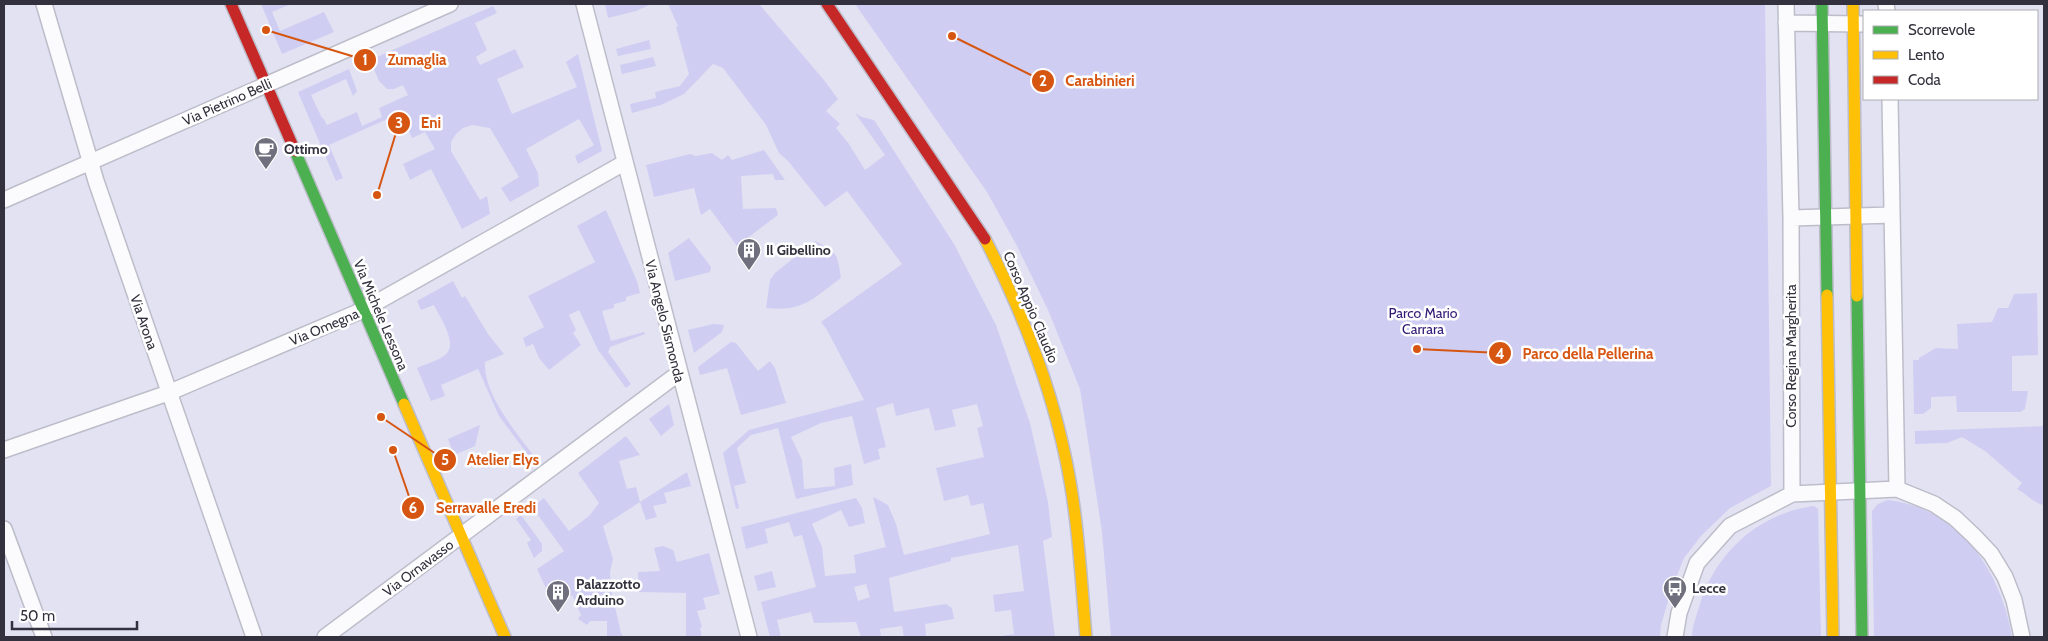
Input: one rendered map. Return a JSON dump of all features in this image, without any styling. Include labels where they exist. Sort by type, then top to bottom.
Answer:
[{"type":"street","name":"Via Arona","points":[[44,4],[90,162],[168,393],[254,637]]},
{"type":"street","name":"Via Michele Lessona","points":[[231,4],[505,637]]},
{"type":"street","name":"Via Pietrino Belli","points":[[4,200],[450,4]]},
{"type":"street","name":"Via Angelo Sismonda","points":[[584,4],[749,637]]},
{"type":"street","name":"Corso Appio Claudio","points":[[826,4],[984,238],[1006,280],[1024,322],[1041,367],[1066,460],[1077,540],[1086,637]]},
{"type":"street","name":"Corso Regina Margherita","points":[[1786,4],[1791,218],[1792,494]]},
{"type":"street","points":[[1822,4],[1833,637]]},
{"type":"street","points":[[1853,4],[1859,24],[1856,216],[1862,637]]},
{"type":"street","points":[[1786,23],[1859,24]]},
{"type":"street","points":[[1890,100],[1897,489]]},
{"type":"street","name":"Via Omegna","points":[[4,450],[168,393],[363,310],[624,163]]},
{"type":"street","points":[[1791,218],[1892,215]]},
{"type":"street","name":"Via Ornavasso","points":[[325,637],[679,372]]},
{"type":"street","points":[[1675,637],[1679,613],[1697,563],[1730,526],[1792,494],[1897,489],[1934,504],[1955,518],[1991,554],[2005,577],[2014,600],[2022,637]]},
{"type":"street","points":[[4,530],[44,637]]},
{"type":"green space","points":[[261,4],[291,4],[272,12],[280,31],[324,12],[334,32],[282,54]]},
{"type":"green space","points":[[605,4],[651,4],[636,11],[608,18]]},
{"type":"green space","points":[[668,4],[759,4],[838,99],[826,111],[840,124],[836,128],[849,144],[865,170],[885,155],[855,113],[874,120],[954,244],[996,325],[1030,423],[1048,502],[1052,537],[1043,541],[1055,637],[995,637],[1014,634],[1011,610],[995,612],[993,595],[1024,591],[1018,545],[951,558],[951,561],[889,578],[894,612],[946,604],[952,608],[954,619],[925,624],[926,637],[904,637],[902,626],[880,629],[881,637],[861,637],[856,622],[814,623],[811,612],[777,620],[781,637],[770,637],[761,602],[816,587],[802,535],[794,537],[789,522],[765,529],[768,543],[746,549],[741,527],[856,498],[862,508],[865,523],[849,527],[841,510],[812,524],[822,547],[825,576],[856,573],[854,555],[886,547],[873,497],[888,505],[896,524],[904,555],[990,534],[983,503],[971,506],[968,495],[944,501],[936,468],[984,457],[977,428],[983,426],[977,404],[952,410],[956,426],[935,431],[929,408],[896,416],[893,403],[876,408],[886,447],[878,449],[880,459],[864,464],[852,416],[821,423],[791,437],[802,460],[804,489],[835,486],[834,468],[851,464],[853,485],[796,499],[778,428],[751,435],[737,448],[746,483],[734,486],[739,508],[736,509],[723,453],[749,430],[864,400],[821,322],[902,264],[847,191],[825,207],[788,161],[779,153],[766,125],[723,68],[713,64],[684,94],[661,105],[632,113],[630,104],[656,98],[655,92],[680,86],[689,74],[676,27],[678,26]],"holes":[[[866,584],[870,597],[858,601],[854,587]]]},
{"type":"green space","name":"Parco Mario Carrara","points":[[855,4],[1765,4],[1771,486],[1730,508],[1701,536],[1684,558],[1672,588],[1661,625],[1660,637],[1111,637],[1102,532],[1080,389],[1048,310],[1017,246],[987,192]]},
{"type":"green space","points":[[493,6],[497,13],[475,23],[487,50],[476,57],[480,65],[515,49],[524,67],[497,79],[512,114],[577,87],[566,62],[578,54],[602,151],[578,164],[575,156],[594,145],[579,119],[526,149],[538,173],[539,186],[510,202],[501,188],[519,177],[490,128],[472,125],[463,128],[451,142],[451,151],[480,200],[487,196],[490,214],[462,229],[431,169],[410,180],[403,164],[435,149],[425,132],[412,138],[401,113],[329,145],[343,178],[336,181],[298,92],[349,69],[357,91],[353,96],[346,79],[311,95],[327,125],[357,112],[362,126],[382,117],[379,108],[408,95],[403,85],[394,89],[387,89],[379,81],[370,60]]},
{"type":"green space","points":[[649,40],[651,49],[618,56],[616,49]]},
{"type":"green space","points":[[653,57],[656,66],[622,74],[620,65]]},
{"type":"green space","points":[[764,150],[785,180],[775,180],[773,174],[741,176],[743,209],[776,208],[778,215],[737,246],[710,209],[701,215],[694,188],[654,197],[646,165],[690,154],[696,156],[712,153],[722,160],[728,155],[732,160]]},
{"type":"green space","points":[[606,210],[637,281],[640,293],[626,297],[626,301],[614,304],[614,308],[602,311],[611,341],[644,332],[645,334],[610,347],[608,352],[631,384],[626,388],[598,350],[579,310],[569,315],[576,330],[573,333],[581,345],[549,370],[539,358],[533,344],[526,347],[523,338],[544,327],[528,296],[595,262],[577,226]]},
{"type":"green space","points":[[689,238],[711,267],[710,272],[675,281],[668,253]]},
{"type":"green space","points":[[815,241],[828,248],[835,255],[841,278],[815,298],[799,306],[779,309],[766,308],[770,280],[775,273]]},
{"type":"green space","points":[[453,281],[462,298],[465,296],[488,334],[504,354],[485,362],[489,387],[502,412],[534,456],[531,459],[499,416],[478,369],[441,385],[445,396],[431,401],[417,368],[445,355],[449,350],[450,344],[447,331],[434,305],[421,310],[417,301]]},
{"type":"green space","points":[[2037,293],[2038,355],[2012,356],[2012,391],[2028,391],[2025,409],[2020,412],[1957,412],[1956,396],[1931,397],[1931,408],[1923,414],[1914,414],[1913,360],[1919,360],[1919,358],[1936,348],[1958,349],[1957,324],[1992,322],[1998,308],[2008,308],[2014,294]]},
{"type":"green space","points":[[713,324],[724,325],[722,332],[694,353],[688,330]]},
{"type":"green space","points":[[731,342],[736,343],[758,371],[770,361],[775,368],[786,403],[741,415],[727,368],[700,375],[698,367]]},
{"type":"green space","points":[[669,404],[674,425],[661,436],[649,419]]},
{"type":"green space","points":[[480,425],[475,446],[454,455],[448,439]]},
{"type":"green space","points":[[2044,426],[2044,505],[2017,489],[2022,483],[1985,451],[1962,437],[1947,443],[1915,444],[1915,431]]},
{"type":"green space","points":[[626,436],[640,455],[619,461],[627,489],[636,487],[640,502],[603,526],[613,559],[610,572],[611,590],[621,633],[624,637],[607,637],[607,621],[590,621],[587,625],[578,619],[581,615],[572,595],[564,598],[559,588],[548,593],[537,569],[564,551],[532,507],[544,498],[569,531],[589,516],[599,503],[578,473]]},
{"type":"green space","points":[[687,472],[691,486],[664,493],[667,503],[653,506],[657,517],[646,520],[640,502]]},
{"type":"green space","points":[[1888,500],[1913,505],[1936,516],[1956,529],[1987,567],[1998,589],[2012,637],[1874,637],[1872,511],[1878,504]]},
{"type":"green space","points":[[1814,506],[1818,509],[1821,637],[1692,637],[1694,622],[1706,588],[1715,570],[1727,554],[1741,539],[1775,517],[1794,510]]},
{"type":"green space","points":[[521,515],[542,544],[542,551],[534,558],[527,543],[531,540],[516,519]]},
{"type":"green space","points":[[663,546],[673,550],[677,562],[709,553],[720,594],[703,598],[706,609],[697,611],[702,627],[700,628],[702,637],[686,637],[686,593],[639,592],[638,572],[660,571],[654,548]]},
{"type":"green space","points":[[772,571],[776,587],[758,591],[754,576]]},
{"type":"traffic: fast","points":[[1822,4],[1827,295]]},
{"type":"traffic: fast","points":[[295,151],[404,404]]},
{"type":"traffic: fast","points":[[1857,296],[1862,637]]},
{"type":"traffic: slow","points":[[1853,4],[1857,296]]},
{"type":"traffic: slow","points":[[985,239],[1011,292],[1033,346],[1052,402],[1070,482],[1079,548],[1086,637]]},
{"type":"traffic: slow","points":[[1827,295],[1833,637]]},
{"type":"traffic: slow","points":[[404,404],[505,637]]},
{"type":"traffic: jam","points":[[231,4],[295,151]]},
{"type":"traffic: jam","points":[[827,4],[985,239]]},
{"type":"place","name":"Zumaglia","points":[[266,30]]},
{"type":"place","name":"Carabinieri","points":[[952,36]]},
{"type":"place","name":"Ottimo","points":[[266,170]]},
{"type":"place","name":"Eni","points":[[377,195]]},
{"type":"place","name":"Il Gibellino","points":[[749,271]]},
{"type":"place","name":"Parco della Pellerina","points":[[1417,349]]},
{"type":"place","name":"Atelier Elys","points":[[381,417]]},
{"type":"place","name":"Serravalle Eredi","points":[[393,450]]},
{"type":"place","name":"Lecce","points":[[1675,609]]},
{"type":"place","name":"Palazzotto Arduino","points":[[558,613]]}]
